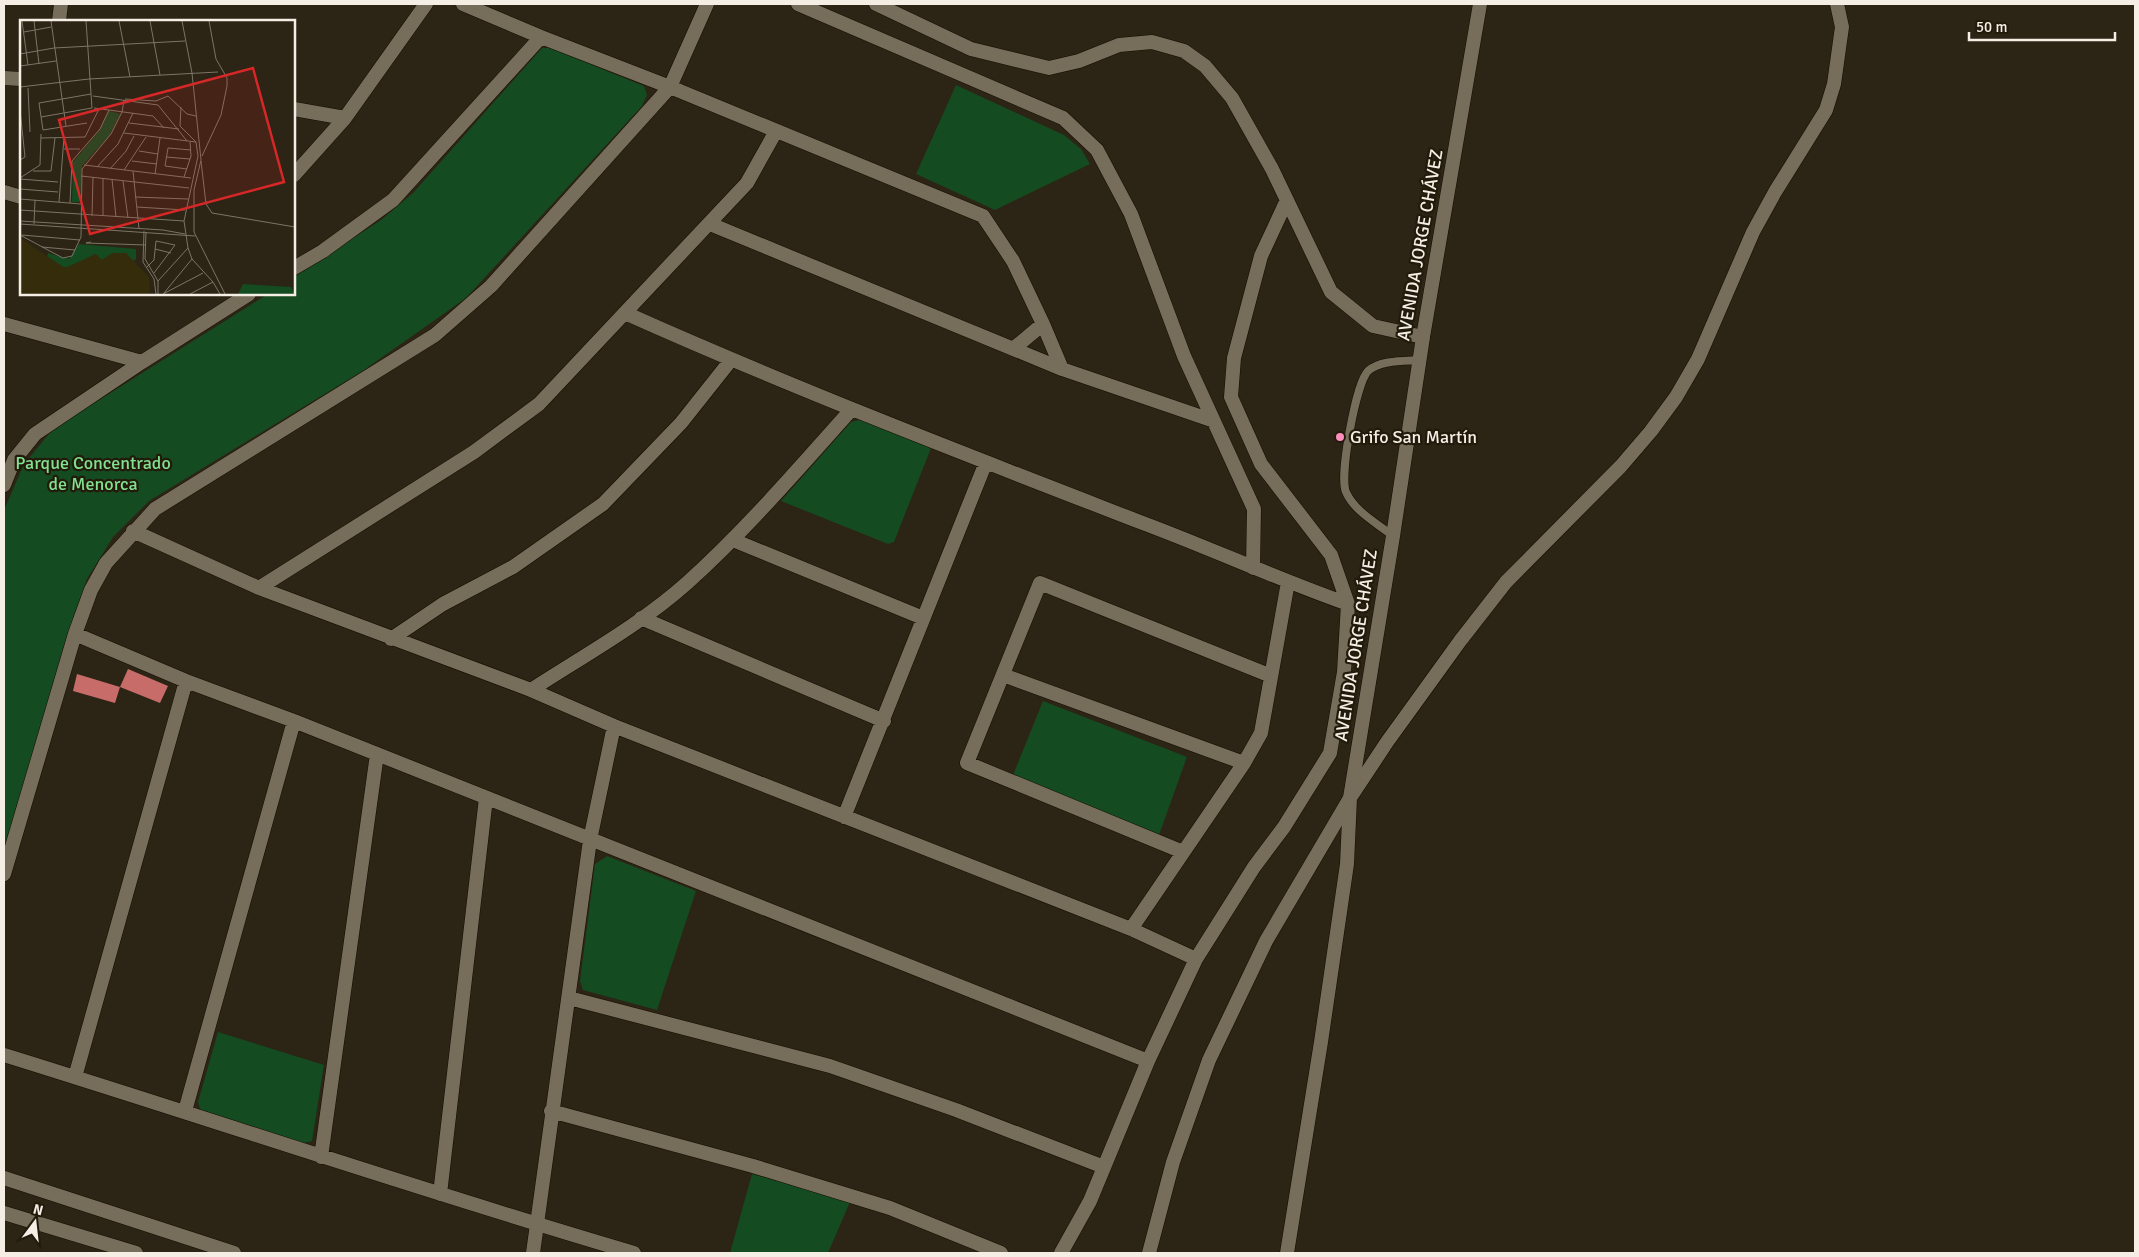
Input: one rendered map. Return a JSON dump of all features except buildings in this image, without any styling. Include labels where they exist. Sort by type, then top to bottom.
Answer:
[{"type":"street","points":[[59,20],[61,4]]},
{"type":"street","points":[[295,174],[345,118],[426,4]]},
{"type":"street","points":[[463,4],[541,38],[670,87],[983,216],[1013,261],[1062,369]]},
{"type":"street","points":[[4,874],[75,634],[91,590],[106,563],[155,509],[435,335],[491,286],[670,87],[707,4]]},
{"type":"street","points":[[798,4],[1063,118],[1097,150],[1131,214],[1184,356],[1254,509],[1253,568]]},
{"type":"street","points":[[876,4],[971,49],[1049,68],[1078,61],[1119,45],[1152,42],[1184,50],[1205,66],[1232,98],[1287,200],[1331,292],[1373,326],[1423,337]]},
{"type":"street","name":"AVENIDA JORGE CHÁVEZ","points":[[1149,1253],[1173,1162],[1209,1060],[1266,941],[1350,798],[1423,337],[1480,4]]},
{"type":"street","points":[[1287,1253],[1322,1042],[1347,864],[1350,798],[1387,742],[1506,582],[1621,466],[1651,431],[1676,397],[1706,342],[1753,232],[1775,192],[1826,110],[1834,84],[1842,27],[1837,4]]},
{"type":"street","points":[[295,267],[323,251],[393,200],[541,38]]},
{"type":"street","points":[[4,78],[20,79]]},
{"type":"street","points":[[295,109],[345,118]]},
{"type":"street","points":[[259,588],[474,452],[539,404],[747,183],[776,131]]},
{"type":"street","points":[[4,193],[20,198]]},
{"type":"street","points":[[1061,1253],[1090,1201],[1148,1061],[1196,959],[1254,867],[1284,827],[1330,753],[1344,672],[1348,604],[1331,555],[1261,464],[1231,397],[1234,358],[1261,256],[1287,200]]},
{"type":"street","points":[[710,224],[1062,369],[1214,421]]},
{"type":"street","points":[[4,485],[14,460],[35,434],[142,362],[247,295]]},
{"type":"street","points":[[626,313],[731,360],[851,410],[1348,604]]},
{"type":"street","points":[[4,324],[142,362]]},
{"type":"street","points":[[1013,349],[1043,324]]},
{"type":"street","points":[[391,639],[443,604],[513,567],[603,504],[681,423],[731,360]]},
{"type":"street","points":[[531,690],[641,618],[685,584],[733,540],[851,410]]},
{"type":"street","points":[[844,817],[986,462]]},
{"type":"street","points":[[133,532],[259,588],[531,690],[614,726],[1131,929],[1196,959]]},
{"type":"street","points":[[733,540],[923,618]]},
{"type":"street","points":[[1131,929],[1244,763],[1261,733],[1288,582]]},
{"type":"street","points":[[1183,852],[967,763],[1040,583],[1271,676]]},
{"type":"street","points":[[641,618],[884,721]]},
{"type":"street","points":[[75,634],[186,681],[377,754],[1148,1061]]},
{"type":"street","points":[[1003,675],[1244,763]]},
{"type":"street","points":[[75,1077],[186,681]]},
{"type":"street","points":[[186,1111],[294,722]]},
{"type":"street","points":[[533,1253],[551,1111],[569,998],[590,840],[614,726]]},
{"type":"street","points":[[321,1156],[377,754]]},
{"type":"street","points":[[440,1194],[486,798]]},
{"type":"street","points":[[569,998],[830,1066],[956,1110],[1104,1167]]},
{"type":"street","points":[[4,1054],[537,1225],[634,1253]]},
{"type":"street","points":[[551,1111],[753,1166],[890,1208],[1001,1253]]},
{"type":"street","points":[[4,1178],[234,1253]]},
{"type":"street","points":[[4,1213],[136,1253]]},
{"type":"lane","points":[[1393,536],[1358,508],[1346,492],[1343,472],[1359,388],[1367,372],[1376,365],[1420,360]]},
{"type":"green space","name":"Parque Concentrado de Menorca","points":[[542,48],[550,48],[644,86],[647,95],[642,106],[466,298],[364,370],[149,501],[113,537],[87,579],[74,615],[4,851],[4,510],[24,464],[53,429],[266,295],[295,295],[295,276],[381,220],[413,193]]},
{"type":"green space","points":[[956,85],[1064,135],[1081,149],[1090,164],[995,210],[916,174]]},
{"type":"green space","points":[[863,419],[931,448],[894,542],[888,544],[781,501],[851,422]]},
{"type":"green space","points":[[1043,701],[1187,757],[1159,835],[1013,775]]},
{"type":"green space","points":[[607,856],[696,891],[657,1010],[583,990],[580,981],[595,864]]},
{"type":"green space","points":[[218,1032],[324,1065],[312,1141],[299,1144],[201,1111],[198,1102]]},
{"type":"green space","points":[[752,1174],[850,1202],[828,1253],[730,1253]]},
{"type":"place","name":"Grifo San Martín","points":[[1340,437]]}]
